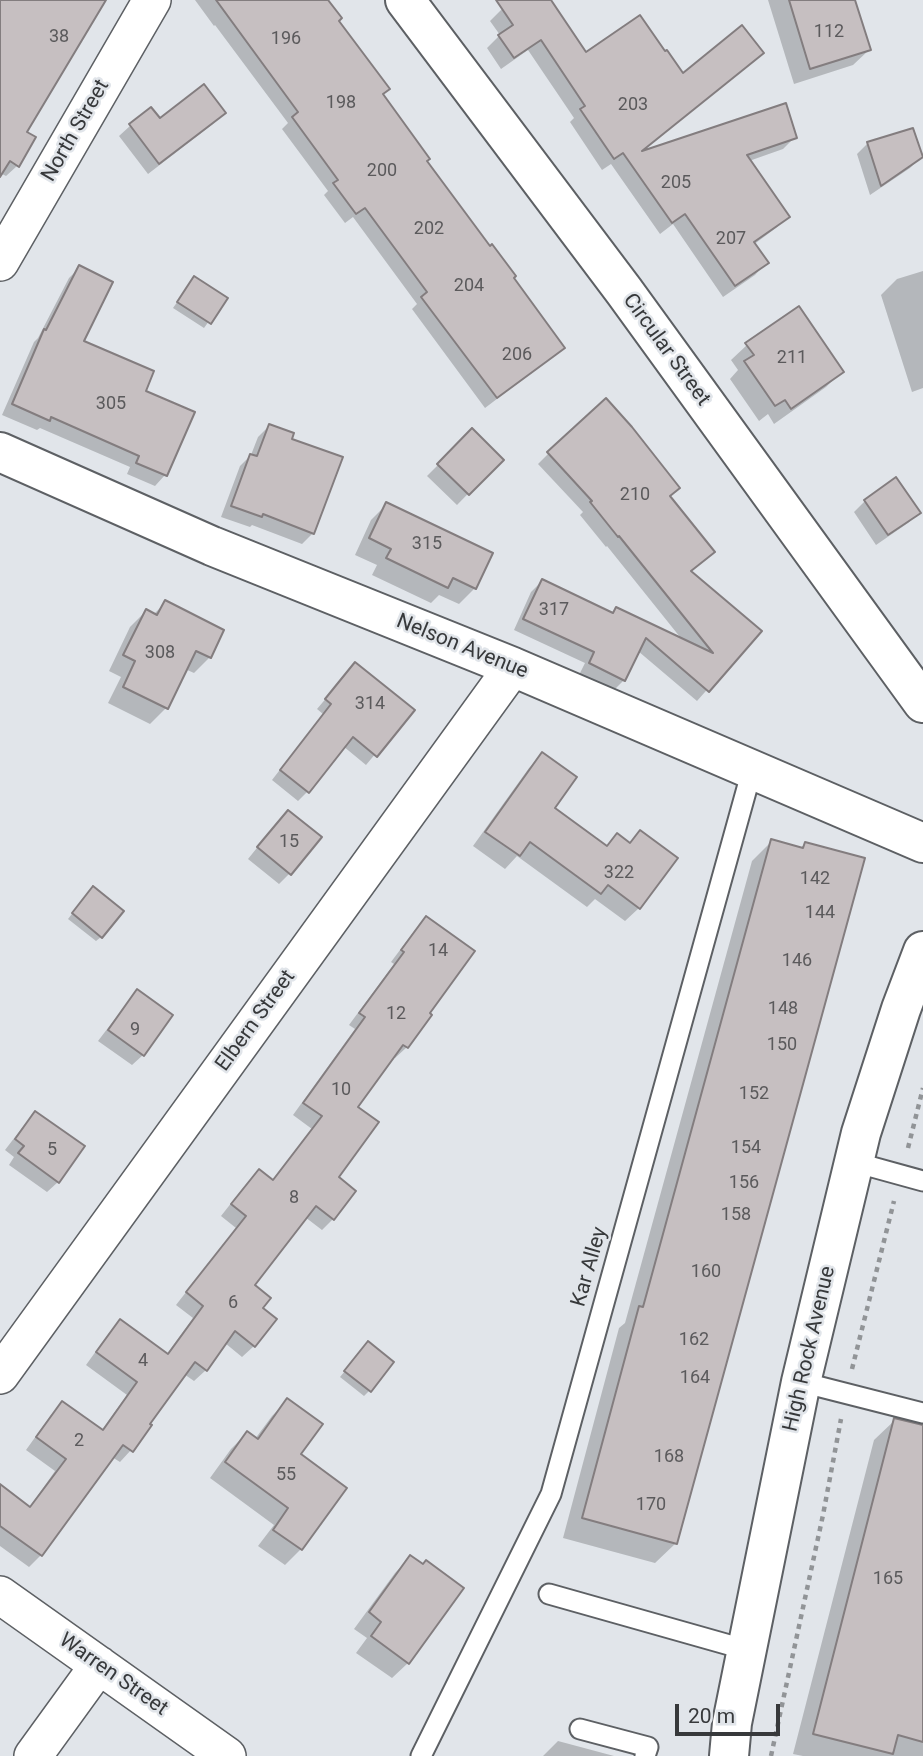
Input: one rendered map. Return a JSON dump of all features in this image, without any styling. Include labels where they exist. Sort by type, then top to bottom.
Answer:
[{"type":"street","name":"Circular Street","points":[[405,0],[624,291],[923,703]]},
{"type":"street","name":"North Street","points":[[0,261],[146,3]]},
{"type":"street","name":"Nelson Avenue","points":[[0,452],[212,546],[513,667],[923,844]]},
{"type":"street","name":"Elbern Street","points":[[0,1375],[513,667]]},
{"type":"street","name":"High Rock Avenue","points":[[729,1756],[732,1723],[800,1382],[861,1133],[901,1009],[923,951]]},
{"type":"street","name":"Warren Street","points":[[0,1595],[226,1756]]},
{"type":"street","points":[[33,1756],[99,1665]]},
{"type":"lane","name":"Kar Alley","points":[[421,1756],[551,1493],[752,770]]},
{"type":"lane","points":[[854,1162],[923,1181]]},
{"type":"lane","points":[[800,1382],[923,1413]]},
{"type":"lane","points":[[549,1594],[747,1650]]},
{"type":"lane","points":[[580,1728],[648,1746],[645,1756]]},
{"type":"building","points":[[0,0],[106,0],[27,132],[36,137],[19,167],[10,161],[0,177]]},
{"type":"building","points":[[216,0],[328,0],[342,18],[339,21],[390,89],[383,94],[430,159],[427,161],[490,246],[492,244],[516,276],[514,278],[565,348],[497,398],[421,297],[427,292],[365,208],[356,214],[333,183],[338,180],[292,117],[298,112]]},
{"type":"building","points":[[496,0],[551,0],[586,52],[640,15],[683,73],[742,25],[764,53],[642,151],[786,103],[797,138],[747,155],[790,217],[754,242],[769,263],[735,286],[685,214],[672,223],[623,153],[614,159],[580,109],[585,106],[541,40],[514,58],[498,35],[513,25]]},
{"type":"building","points":[[789,0],[855,0],[871,50],[810,69]]},
{"type":"building","points":[[204,84],[226,113],[159,164],[129,124],[151,107],[160,118]]},
{"type":"building","points":[[913,128],[923,157],[881,186],[867,142]]},
{"type":"building","points":[[79,265],[113,282],[84,341],[154,371],[146,391],[195,412],[167,476],[136,463],[139,456],[51,417],[50,421],[12,404],[44,329],[46,330]]},
{"type":"building","points":[[194,276],[228,298],[211,324],[177,302]]},
{"type":"building","points":[[799,306],[844,372],[791,409],[785,400],[775,406],[744,361],[754,355],[745,343]]},
{"type":"building","points":[[606,398],[680,488],[670,496],[715,552],[691,571],[762,631],[709,692],[646,638],[625,681],[589,663],[594,652],[523,619],[542,579],[613,613],[616,607],[713,653],[590,502],[592,501],[547,452]]},
{"type":"building","points":[[269,424],[294,433],[292,439],[343,457],[314,534],[263,514],[262,517],[231,506],[250,454],[257,456]]},
{"type":"building","points":[[472,428],[504,460],[469,495],[437,464]]},
{"type":"building","points":[[896,477],[921,513],[888,535],[864,500]]},
{"type":"building","points":[[386,502],[493,553],[476,589],[453,578],[448,588],[386,558],[391,549],[369,538]]},
{"type":"building","points":[[165,600],[224,630],[211,658],[196,651],[168,709],[123,687],[135,661],[123,655],[146,609],[157,615]]},
{"type":"building","points":[[355,662],[415,710],[377,757],[353,737],[309,793],[280,770],[331,704],[325,699]]},
{"type":"building","points":[[542,752],[577,777],[555,808],[607,846],[617,833],[630,843],[640,830],[678,858],[640,909],[608,885],[601,894],[530,842],[520,856],[485,832]]},
{"type":"building","points":[[288,810],[322,837],[291,875],[257,847]]},
{"type":"building","points":[[771,839],[803,848],[805,842],[865,858],[677,1544],[582,1518],[639,1306],[643,1307]]},
{"type":"building","points":[[93,886],[124,911],[102,938],[72,913]]},
{"type":"building","points":[[426,916],[475,951],[408,1048],[403,1045],[358,1107],[379,1122],[339,1177],[356,1191],[334,1220],[316,1206],[255,1285],[271,1298],[263,1308],[277,1319],[255,1347],[235,1331],[207,1371],[195,1362],[133,1452],[123,1445],[42,1556],[0,1526],[0,1484],[30,1507],[66,1459],[36,1437],[62,1401],[103,1430],[137,1382],[96,1352],[120,1319],[168,1354],[203,1306],[186,1292],[246,1216],[231,1204],[259,1169],[273,1180],[322,1116],[303,1103],[365,1017],[359,1013],[404,952],[401,950]]},
{"type":"building","points":[[137,989],[173,1015],[144,1056],[108,1030]]},
{"type":"building","points":[[35,1111],[85,1146],[59,1183],[18,1153],[24,1146],[15,1139]]},
{"type":"building","points":[[368,1341],[394,1362],[371,1392],[344,1371]]},
{"type":"building","points":[[287,1398],[323,1424],[301,1454],[347,1488],[302,1550],[273,1530],[288,1508],[225,1462],[247,1431],[258,1439]]},
{"type":"building","points":[[894,1418],[923,1425],[923,1742],[898,1735],[893,1754],[813,1734]]},
{"type":"building","points":[[410,1555],[423,1564],[426,1560],[464,1588],[409,1664],[371,1636],[381,1622],[369,1612]]}]
